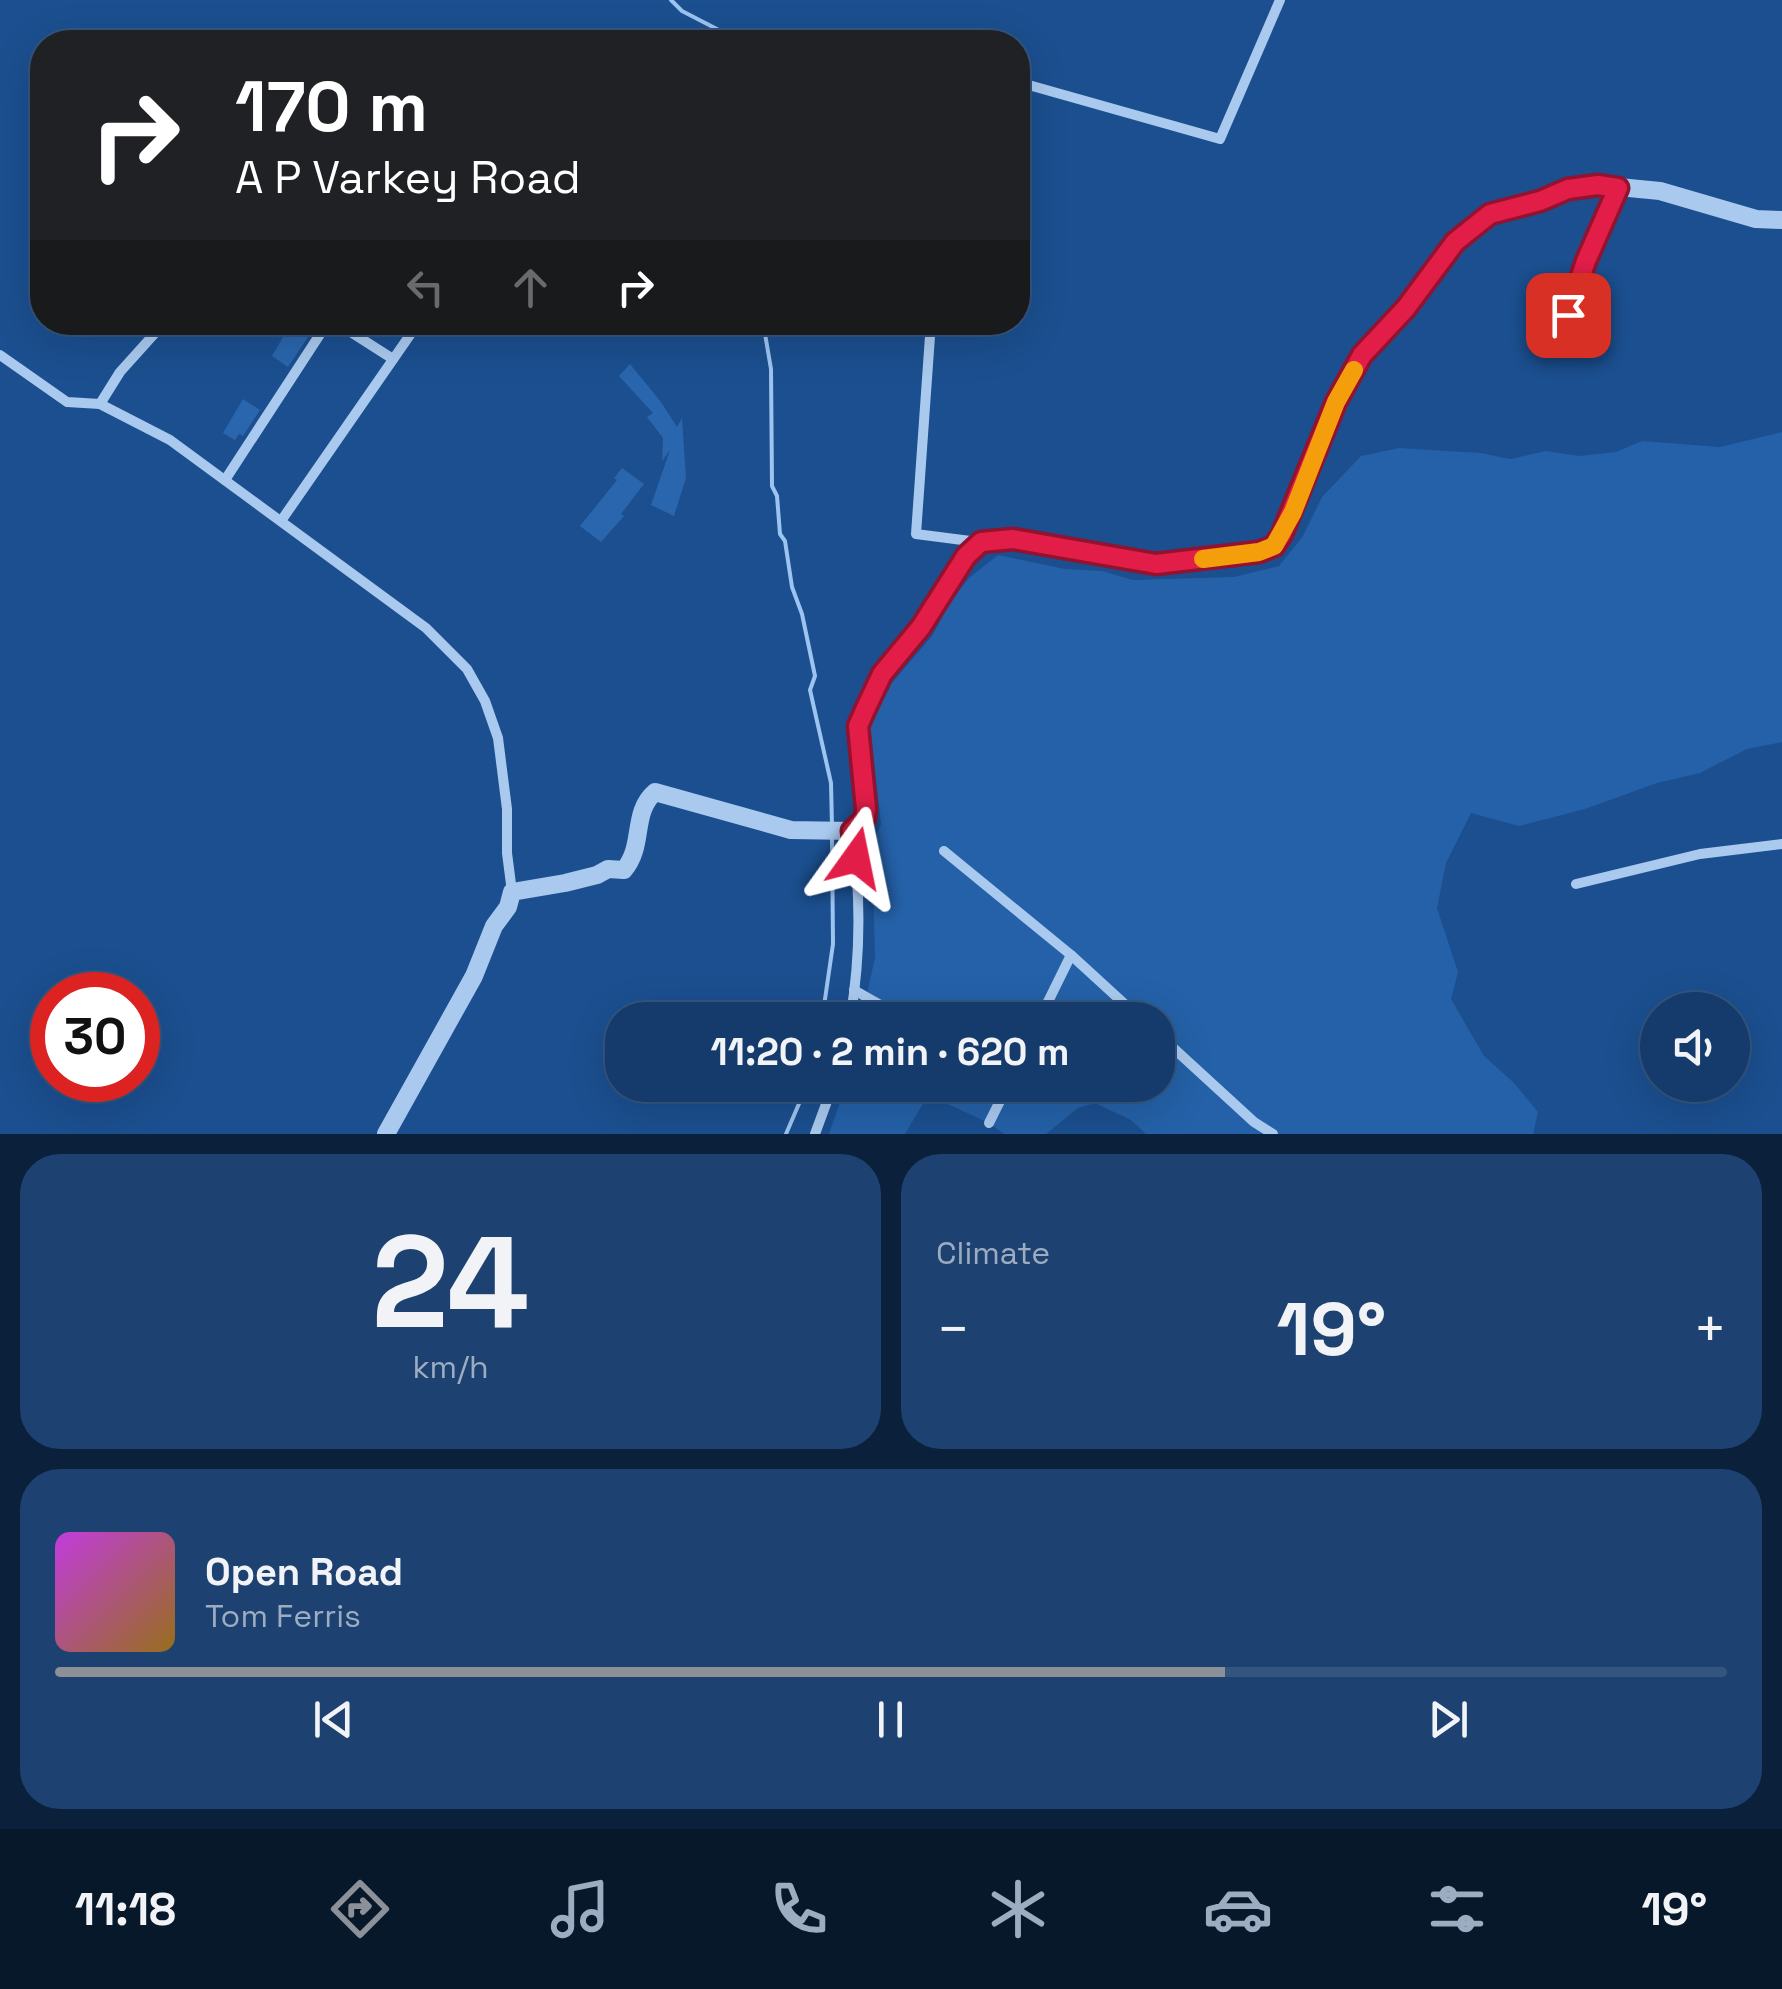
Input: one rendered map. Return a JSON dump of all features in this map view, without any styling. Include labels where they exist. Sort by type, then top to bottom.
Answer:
[{"type":"street","points":[[1030,85],[1220,140],[1280,0]]},
{"type":"street","points":[[931,335],[916,534],[981,542],[1013,539],[1156,564],[1259,552],[1274,546],[1293,512],[1336,402],[1362,355],[1406,308],[1455,242],[1490,214],[1568,189],[1598,185],[1660,191],[1756,219],[1782,220]]},
{"type":"street","points":[[100,404],[129,360],[152,335]]},
{"type":"street","points":[[226,480],[323,335]]},
{"type":"street","points":[[353,335],[393,359]]},
{"type":"street","points":[[281,521],[410,335]]},
{"type":"street","points":[[0,356],[67,402],[100,404],[170,440],[426,628],[468,669],[485,701],[498,738],[512,892],[474,976],[386,1134]]},
{"type":"street","points":[[512,892],[565,884],[608,869],[624,870],[637,847],[641,807],[655,792],[792,830],[843,829],[865,818],[858,726],[882,674],[921,627],[966,556],[981,542]]},
{"type":"street","points":[[843,829],[860,884],[852,1002]]},
{"type":"street","points":[[1576,884],[1700,854],[1782,844]]},
{"type":"street","points":[[944,851],[1122,1002]]},
{"type":"street","points":[[1048,1002],[1071,956]]},
{"type":"street","points":[[854,990],[876,1002]]},
{"type":"street","points":[[1175,1050],[1254,1122],[1273,1134]]},
{"type":"street","points":[[816,1134],[827,1102]]},
{"type":"street","points":[[989,1123],[1000,1102]]},
{"type":"lane","points":[[1568,315],[1586,261],[1618,188]]},
{"type":"shaded area","points":[[1782,432],[1782,742],[1747,749],[1700,773],[1519,826],[1471,813],[1446,863],[1437,908],[1458,972],[1451,999],[1484,1056],[1538,1112],[1533,1134],[1146,1134],[1131,1120],[1095,1103],[1078,1108],[1046,1134],[1004,1134],[943,1102],[1175,1102],[1175,1002],[865,1002],[875,958],[872,846],[881,824],[870,726],[892,683],[932,636],[950,602],[969,578],[998,555],[1065,569],[1102,571],[1133,580],[1234,577],[1279,566],[1303,536],[1322,497],[1361,456],[1399,448],[1481,453],[1510,459],[1546,451],[1579,456],[1616,452],[1642,441],[1720,447]]},
{"type":"shaded area","points":[[840,1102],[924,1102],[905,1134],[829,1134]]},
{"type":"building","points":[[284,335],[309,335],[288,367],[272,356]]},
{"type":"building","points":[[630,364],[677,427],[682,418],[686,478],[674,516],[651,505],[670,450],[662,461],[663,438],[647,417],[653,413],[619,376]]},
{"type":"building","points":[[243,399],[260,410],[243,436],[239,434],[235,440],[223,433]]},
{"type":"building","points":[[622,468],[644,484],[601,542],[580,526]]},
{"type":"waterway","points":[[671,0],[682,11],[719,30]]},
{"type":"waterway","points":[[765,335],[771,369],[772,486],[815,676],[810,690],[831,783],[832,827]]},
{"type":"waterway","points":[[825,1002],[833,944],[832,836]]},
{"type":"waterway","points":[[786,1134],[800,1102]]},
{"type":"slow traffic","points":[[1203,559],[1259,552],[1274,546],[1293,512],[1336,402],[1354,370]]},
{"type":"route","points":[[856,858],[852,831],[865,818],[866,798],[858,726],[882,674],[921,627],[966,556],[981,542],[1013,539],[1156,564],[1259,552],[1274,546],[1293,512],[1336,402],[1362,355],[1406,308],[1455,242],[1490,214],[1568,189],[1598,185],[1618,188],[1586,261],[1568,315]]}]
